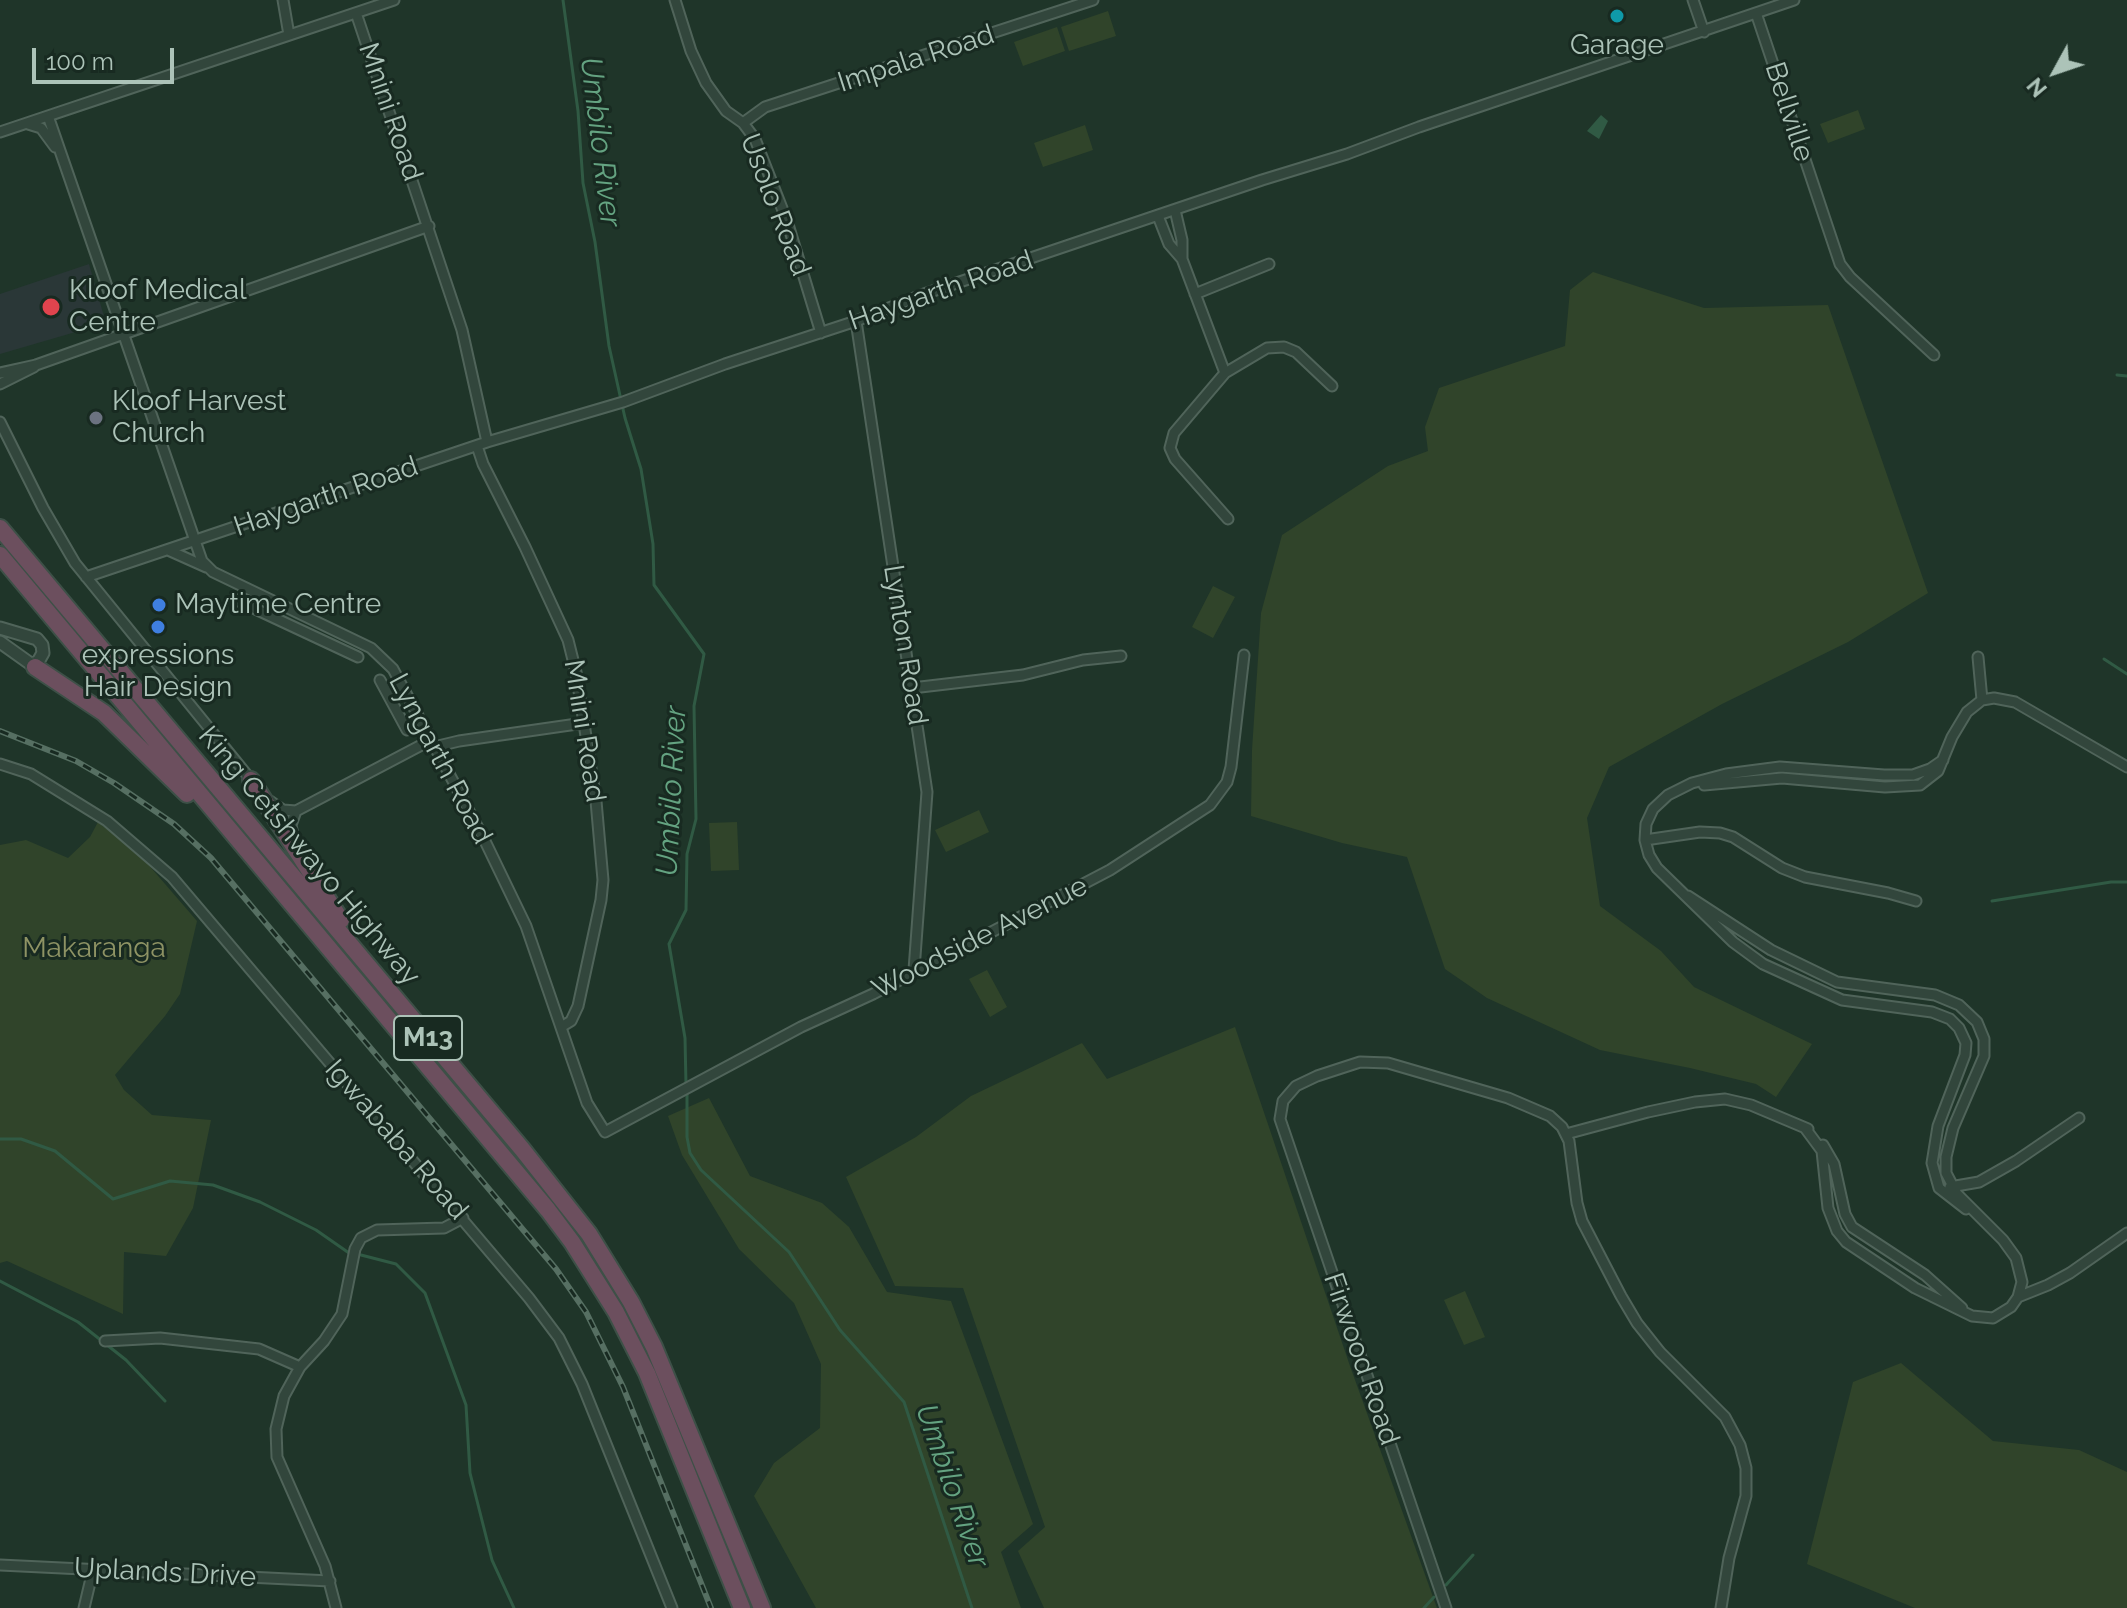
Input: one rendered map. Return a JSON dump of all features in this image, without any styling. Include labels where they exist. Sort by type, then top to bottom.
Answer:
[{"type":"highway","name":"King Cetshwayo Highway","points":[[0,528],[589,1234],[631,1302],[663,1366],[762,1608]]},
{"type":"highway","name":"King Cetshwayo Highway","points":[[0,555],[548,1210],[589,1267],[647,1373],[742,1608]]},
{"type":"highway","points":[[35,667],[104,713],[123,730],[272,881]]},
{"type":"highway","points":[[251,780],[328,902],[433,1044]]},
{"type":"street","points":[[283,0],[289,35]]},
{"type":"street","points":[[0,132],[394,0]]},
{"type":"street","name":"Usolo Road","points":[[675,0],[691,51],[706,83],[726,111],[743,123],[755,139],[787,221],[821,333]]},
{"type":"street","name":"Impala Road","points":[[743,123],[765,107],[1093,0]]},
{"type":"street","points":[[1693,0],[1704,32]]},
{"type":"street","name":"Haygarth Road","points":[[86,577],[482,444],[647,394],[913,298],[1347,154],[1455,114],[1794,0]]},
{"type":"street","name":"Mnini Road","points":[[356,13],[462,330],[483,464],[568,640],[596,801],[603,886],[578,1006],[571,1021],[561,1027]]},
{"type":"street","name":"Bellville","points":[[1756,13],[1836,255],[1845,271],[1934,355]]},
{"type":"street","points":[[48,116],[193,541],[206,567]]},
{"type":"street","points":[[25,124],[43,130],[66,168]]},
{"type":"street","points":[[1175,210],[1182,240],[1182,259],[1225,373]]},
{"type":"street","points":[[1158,216],[1169,244],[1182,259]]},
{"type":"street","points":[[0,384],[36,365],[121,333],[429,226]]},
{"type":"street","points":[[1195,294],[1269,264]]},
{"type":"street","name":"Lynton Road","points":[[856,321],[927,792],[914,970]]},
{"type":"street","points":[[1228,519],[1175,459],[1170,448],[1172,436],[1225,373],[1261,350],[1284,347],[1296,352],[1332,386]]},
{"type":"street","points":[[0,373],[36,365]]},
{"type":"street","points":[[0,422],[62,541],[86,577],[251,780],[274,805],[283,810],[296,811],[433,744],[584,723]]},
{"type":"street","name":"Lyngarth Road","points":[[168,550],[337,630],[384,658],[484,839],[526,926],[587,1103],[605,1132]]},
{"type":"street","points":[[234,599],[358,657]]},
{"type":"street","points":[[0,628],[33,637],[40,642],[43,653],[35,667],[0,642]]},
{"type":"street","points":[[330,644],[337,630]]},
{"type":"street","name":"Woodside Avenue","points":[[605,1132],[1110,870],[1210,805],[1227,782],[1231,767],[1244,655]]},
{"type":"street","points":[[912,688],[1023,675],[1083,660],[1121,656]]},
{"type":"street","points":[[1978,657],[1982,700]]},
{"type":"street","points":[[380,680],[407,730]]},
{"type":"street","points":[[1976,1215],[1939,1188],[1933,1170],[1933,1143],[1964,1061],[1966,1043],[1959,1028],[1940,1014],[1851,1002],[1805,985],[1740,949],[1657,868],[1645,840],[1646,824],[1653,809],[1668,795],[1706,784],[1782,778],[1885,787],[1913,786],[1931,778],[1938,771],[1963,718],[1971,707],[1982,700],[2001,698],[2015,702],[2127,767]]},
{"type":"street","points":[[398,711],[412,704]]},
{"type":"street","name":"Igwababa Road","points":[[1,765],[31,774],[107,821],[172,877],[463,1218],[549,1324],[565,1348],[624,1485],[672,1608]]},
{"type":"street","points":[[296,811],[291,828],[296,849]]},
{"type":"street","points":[[1645,840],[1700,832],[1720,833],[1733,837],[1782,868],[1805,877],[1916,901]]},
{"type":"street","points":[[1688,896],[1771,950],[1837,982],[1935,995],[1952,1001],[1971,1015],[1982,1030],[1984,1056],[1948,1145],[1946,1173],[1951,1187],[2014,1254],[2022,1277],[2018,1297],[2011,1307],[1997,1317],[1983,1318],[1968,1314],[1915,1288],[1841,1237],[1828,1208],[1822,1151],[1805,1128]]},
{"type":"street","name":"Firwood Road","points":[[1446,1608],[1288,1144],[1280,1119],[1281,1109],[1287,1094],[1300,1083],[1343,1067],[1373,1061],[1421,1072],[1534,1107],[1550,1116],[1566,1134]]},
{"type":"street","points":[[1721,1608],[1729,1558],[1746,1496],[1746,1468],[1740,1445],[1725,1417],[1660,1352],[1621,1296],[1582,1221],[1566,1134],[1660,1110],[1725,1099],[1751,1105],[1805,1128],[1818,1137],[1832,1158],[1845,1214],[1852,1227],[1925,1275],[1968,1314]]},
{"type":"street","points":[[1939,1188],[1979,1182],[2079,1118]]},
{"type":"street","points":[[336,1608],[330,1581],[283,1475],[276,1451],[276,1429],[281,1407],[300,1367],[324,1341],[342,1314],[355,1249],[361,1238],[377,1230],[444,1228],[463,1218]]},
{"type":"street","points":[[2018,1297],[2070,1273],[2127,1233]]},
{"type":"street","points":[[105,1341],[160,1338],[259,1349],[300,1367]]},
{"type":"street","name":"Uplands Drive","points":[[0,1565],[330,1581]]},
{"type":"street","points":[[84,1608],[93,1570]]},
{"type":"shaded area","points":[[1601,115],[1608,121],[1599,139],[1587,131]]},
{"type":"shaded area","name":"Kloof Medical Centre","points":[[89,264],[105,320],[103,324],[0,354],[0,294]]},
{"type":"green space","points":[[1108,11],[1116,36],[1069,51],[1061,27]]},
{"type":"green space","points":[[1057,27],[1065,51],[1023,66],[1014,42]]},
{"type":"green space","points":[[1858,110],[1865,129],[1828,143],[1820,124]]},
{"type":"green space","points":[[1085,125],[1093,150],[1043,167],[1034,143]]},
{"type":"green space","points":[[1593,272],[1704,308],[1828,305],[1928,593],[1848,642],[1722,704],[1609,767],[1587,818],[1600,906],[1661,951],[1694,987],[1812,1044],[1776,1097],[1756,1084],[1600,1050],[1487,998],[1445,969],[1407,857],[1342,843],[1251,816],[1261,613],[1282,535],[1388,466],[1428,451],[1425,427],[1439,388],[1565,346],[1570,290]]},
{"type":"green space","points":[[1213,586],[1235,597],[1213,638],[1192,627]]},
{"type":"green space","points":[[979,810],[989,832],[946,852],[935,830]]},
{"type":"green space","name":"Makaranga","points":[[98,822],[140,855],[197,921],[180,994],[115,1075],[124,1090],[152,1115],[211,1120],[193,1208],[166,1256],[124,1252],[123,1314],[7,1261],[0,1263],[0,845],[26,840],[68,858],[90,837]]},
{"type":"green space","points":[[737,822],[739,870],[711,871],[709,823]]},
{"type":"green space","points":[[987,970],[1007,1007],[990,1017],[969,979]]},
{"type":"green space","points":[[1235,1027],[1350,1366],[1437,1608],[1044,1608],[1018,1551],[1045,1527],[963,1288],[895,1286],[846,1177],[916,1137],[971,1096],[1082,1043],[1107,1079]]},
{"type":"green space","points":[[709,1098],[750,1176],[822,1203],[849,1227],[887,1292],[951,1301],[1033,1524],[1001,1552],[1021,1608],[816,1608],[754,1496],[774,1463],[820,1428],[821,1364],[794,1303],[739,1249],[682,1155],[668,1116]]},
{"type":"green space","points":[[1465,1291],[1485,1337],[1464,1345],[1444,1300]]},
{"type":"green space","points":[[1901,1363],[1993,1441],[2079,1450],[2127,1472],[2127,1608],[1915,1608],[1807,1564],[1853,1382]]},
{"type":"waterway","name":"Umbilo River","points":[[563,0],[578,111],[583,183],[595,242],[609,346],[625,418],[641,469],[653,544],[654,585],[704,654],[694,706],[696,819],[687,854],[686,910],[669,944],[685,1038],[686,1085]]},
{"type":"waterway","points":[[2117,375],[2127,376]]},
{"type":"waterway","points":[[2104,659],[2127,674]]},
{"type":"waterway","points":[[1992,901],[2127,882]]},
{"type":"waterway","name":"Umbilo River","points":[[687,1093],[687,1137],[690,1153],[701,1170],[789,1252],[840,1330],[904,1402],[972,1608]]},
{"type":"waterway","points":[[0,1139],[21,1139],[55,1151],[113,1199],[170,1181],[213,1185],[260,1202],[316,1230],[349,1253]]},
{"type":"waterway","points":[[361,1255],[396,1264],[425,1293],[466,1405],[470,1473],[492,1560],[514,1608]]},
{"type":"waterway","points":[[0,1281],[78,1322],[126,1360],[165,1401]]},
{"type":"waterway","points":[[1446,1585],[1473,1555]]},
{"type":"waterway","points":[[1424,1608],[1434,1597]]},
{"type":"railway","points":[[0,731],[76,761],[114,783],[174,824],[211,858],[556,1269],[586,1312],[623,1387],[711,1608]]},
{"type":"place","name":"Garage","points":[[1617,16]]},
{"type":"place","name":"Kloof Medical Centre","points":[[51,307]]},
{"type":"place","name":"Kloof Harvest Church","points":[[96,418]]},
{"type":"place","name":"Maytime Centre","points":[[159,605]]},
{"type":"place","name":"expressions Hair Design","points":[[158,627]]}]
